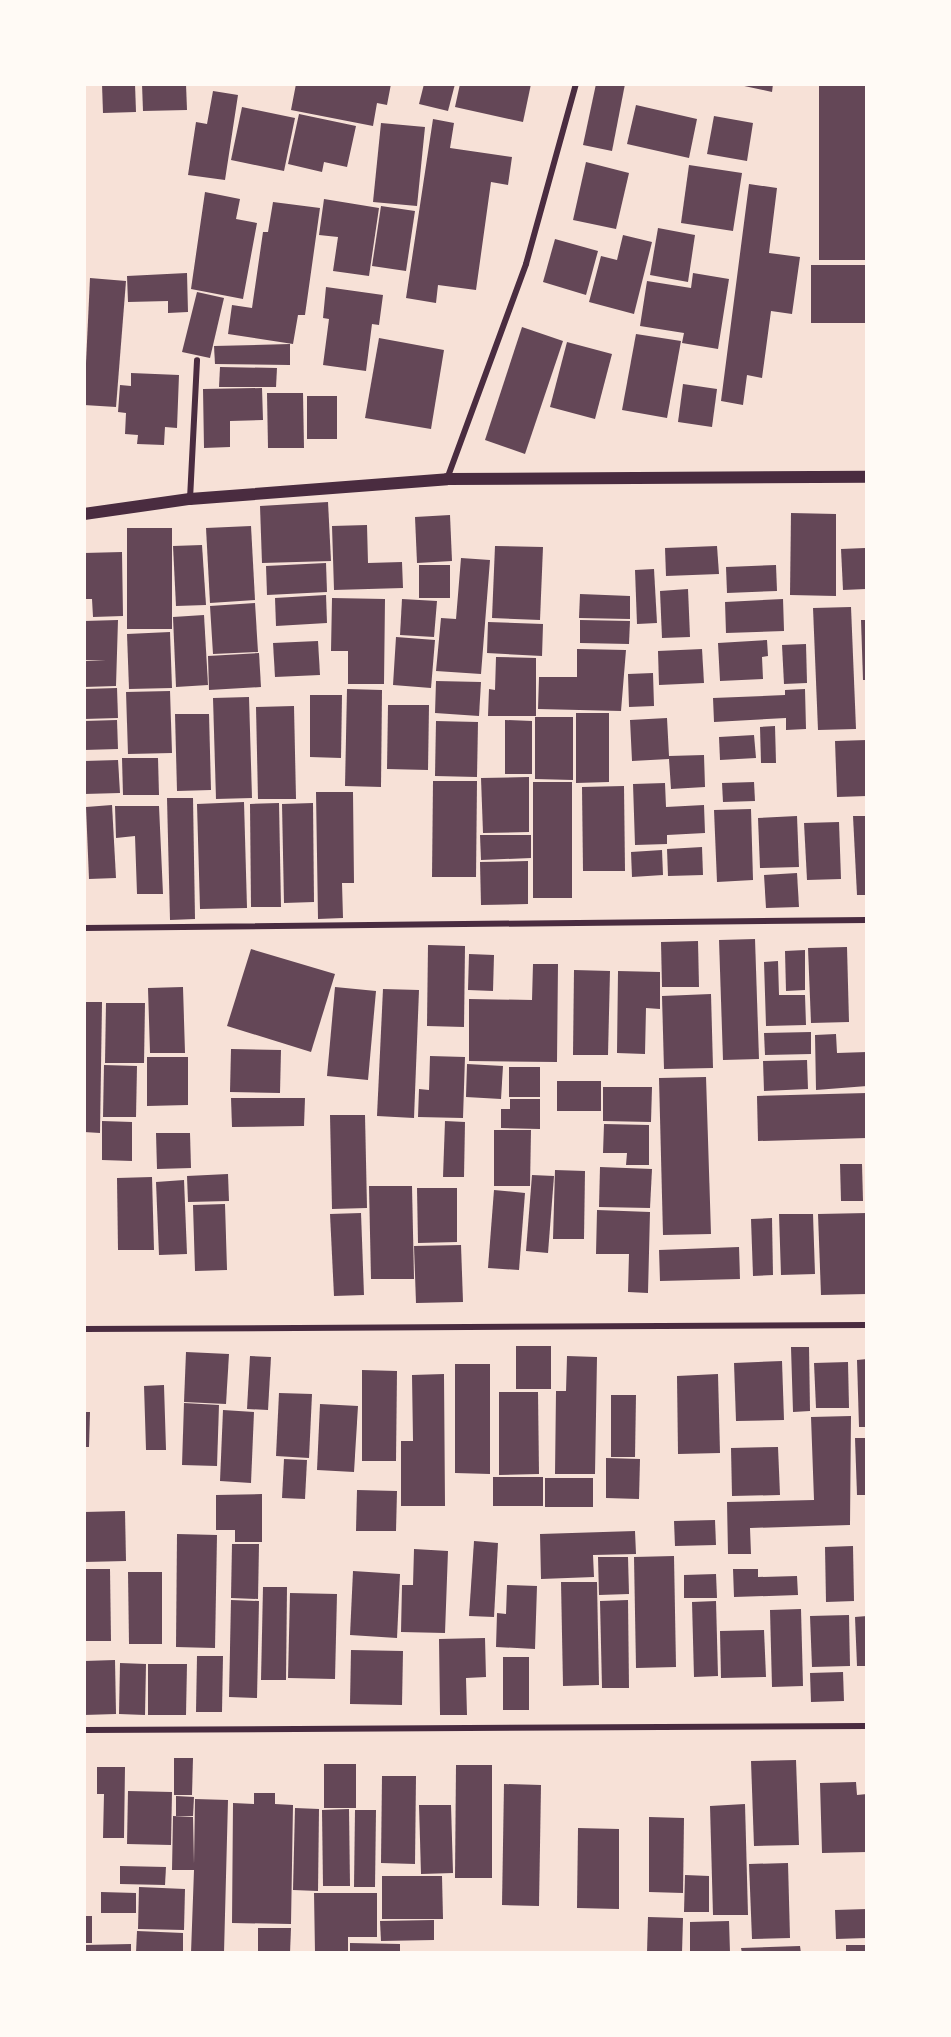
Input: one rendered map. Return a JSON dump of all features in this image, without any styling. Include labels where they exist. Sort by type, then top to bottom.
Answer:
[{"type":"main road","points":[[84,514],[190,499],[447,479],[867,477]]},
{"type":"street","points":[[447,479],[526,264],[576,84]]},
{"type":"street","points":[[190,499],[196,360]]},
{"type":"street","points":[[84,928],[867,920]]},
{"type":"street","points":[[84,1329],[867,1325]]},
{"type":"street","points":[[84,1730],[867,1726]]},
{"type":"building","points":[[102,84],[135,84],[136,112],[103,113]]},
{"type":"building","points":[[142,84],[186,84],[187,110],[143,111]]},
{"type":"building","points":[[296,84],[391,84],[387,105],[377,103],[373,126],[291,110]]},
{"type":"building","points":[[424,84],[455,84],[448,111],[419,104]]},
{"type":"building","points":[[460,84],[531,84],[523,122],[455,107]]},
{"type":"building","points":[[596,84],[625,84],[612,151],[583,145]]},
{"type":"building","points":[[735,84],[773,84],[772,92]]},
{"type":"building","points":[[819,84],[867,84],[867,260],[819,260]]},
{"type":"building","points":[[213,91],[238,95],[225,180],[188,175],[196,122],[207,124]]},
{"type":"building","points":[[636,105],[697,119],[689,158],[627,144]]},
{"type":"building","points":[[242,107],[295,118],[284,171],[231,160]]},
{"type":"building","points":[[299,114],[356,126],[347,167],[324,162],[322,172],[288,164]]},
{"type":"building","points":[[714,116],[753,123],[747,161],[707,154]]},
{"type":"building","points":[[433,119],[454,123],[450,148],[512,157],[508,185],[491,182],[476,290],[438,285],[436,303],[406,298]]},
{"type":"building","points":[[381,123],[425,127],[417,206],[373,202]]},
{"type":"building","points":[[586,162],[629,173],[616,229],[573,220]]},
{"type":"building","points":[[689,165],[742,173],[733,231],[681,223]]},
{"type":"building","points":[[749,184],[777,188],[769,253],[800,257],[792,314],[771,311],[762,378],[747,375],[743,405],[721,401]]},
{"type":"building","points":[[205,192],[240,199],[236,219],[257,223],[243,299],[191,289]]},
{"type":"building","points":[[324,199],[379,208],[369,276],[333,271],[338,237],[319,235]]},
{"type":"building","points":[[273,202],[320,208],[305,315],[298,315],[293,344],[228,334],[232,305],[252,308],[263,232],[268,232]]},
{"type":"building","points":[[381,206],[415,211],[406,271],[372,266]]},
{"type":"building","points":[[658,228],[695,235],[688,282],[650,275]]},
{"type":"building","points":[[623,235],[652,242],[634,314],[589,302],[601,256],[617,260]]},
{"type":"building","points":[[555,239],[598,251],[586,295],[543,282]]},
{"type":"building","points":[[811,265],[867,265],[867,323],[811,323]]},
{"type":"building","points":[[187,273],[188,312],[168,313],[168,301],[128,302],[127,276]]},
{"type":"building","points":[[693,273],[729,279],[718,349],[682,343],[684,333],[640,326],[647,281],[691,288]]},
{"type":"building","points":[[90,278],[126,281],[116,407],[84,405]]},
{"type":"building","points":[[326,287],[383,295],[379,325],[372,324],[366,371],[323,365],[329,319],[323,318]]},
{"type":"building","points":[[197,292],[224,298],[210,358],[182,352]]},
{"type":"building","points":[[522,327],[563,341],[525,454],[485,440]]},
{"type":"building","points":[[636,334],[681,341],[667,418],[622,410]]},
{"type":"building","points":[[379,338],[444,350],[431,429],[365,418]]},
{"type":"building","points":[[567,342],[612,354],[595,419],[550,407]]},
{"type":"building","points":[[290,344],[290,365],[215,364],[214,346]]},
{"type":"building","points":[[220,367],[277,368],[276,387],[219,387]]},
{"type":"building","points":[[131,373],[179,375],[177,428],[165,427],[164,445],[137,444],[138,435],[125,434],[126,413],[118,412],[120,385],[131,386]]},
{"type":"building","points":[[683,384],[717,389],[712,427],[678,422]]},
{"type":"building","points":[[262,388],[263,420],[230,421],[230,447],[204,448],[203,389]]},
{"type":"building","points":[[267,393],[303,393],[304,448],[268,448]]},
{"type":"building","points":[[307,396],[337,396],[337,439],[307,439]]},
{"type":"building","points":[[328,502],[331,561],[262,563],[260,506]]},
{"type":"building","points":[[791,513],[836,514],[836,596],[790,595]]},
{"type":"building","points":[[450,515],[452,561],[417,563],[415,517]]},
{"type":"building","points":[[367,525],[368,563],[402,562],[403,588],[334,590],[332,526]]},
{"type":"building","points":[[251,526],[255,600],[210,603],[206,528]]},
{"type":"building","points":[[127,528],[172,528],[172,629],[127,629]]},
{"type":"building","points":[[202,545],[206,605],[176,606],[173,546]]},
{"type":"building","points":[[495,546],[543,547],[540,620],[492,618]]},
{"type":"building","points":[[717,546],[719,574],[666,576],[665,548]]},
{"type":"building","points":[[865,548],[866,589],[843,590],[841,549]]},
{"type":"building","points":[[122,552],[123,616],[93,617],[92,599],[84,599],[84,553]]},
{"type":"building","points":[[461,558],[490,560],[481,674],[436,671],[441,618],[456,619]]},
{"type":"building","points":[[326,563],[327,592],[267,595],[266,566]]},
{"type":"building","points":[[419,565],[450,565],[450,598],[419,598]]},
{"type":"building","points":[[776,565],[777,591],[727,593],[726,567]]},
{"type":"building","points":[[654,569],[657,623],[637,624],[635,570]]},
{"type":"building","points":[[688,589],[690,637],[662,638],[660,591]]},
{"type":"building","points":[[580,594],[630,596],[630,619],[579,618]]},
{"type":"building","points":[[326,595],[327,623],[276,626],[275,598]]},
{"type":"building","points":[[332,598],[385,599],[384,684],[348,684],[348,651],[331,651]]},
{"type":"building","points":[[402,599],[437,601],[434,637],[400,635]]},
{"type":"building","points":[[783,599],[784,631],[726,633],[725,602]]},
{"type":"building","points":[[255,603],[258,652],[213,654],[210,606]]},
{"type":"building","points":[[851,607],[856,729],[818,730],[813,608]]},
{"type":"building","points":[[204,615],[208,685],[176,687],[173,617]]},
{"type":"building","points":[[118,620],[116,686],[84,687],[84,661],[106,660],[84,660],[84,621]]},
{"type":"building","points":[[580,620],[630,621],[629,644],[580,643]]},
{"type":"building","points":[[861,620],[867,620],[867,680],[863,680]]},
{"type":"building","points":[[488,622],[543,624],[542,656],[487,653]]},
{"type":"building","points":[[170,632],[172,688],[129,689],[127,634]]},
{"type":"building","points":[[396,637],[435,640],[431,688],[393,685]]},
{"type":"building","points":[[767,640],[768,656],[762,657],[763,679],[720,681],[718,643]]},
{"type":"building","points":[[318,641],[320,675],[275,677],[273,643]]},
{"type":"building","points":[[806,644],[807,683],[784,684],[782,645]]},
{"type":"building","points":[[577,649],[626,650],[621,711],[538,709],[539,677],[577,677]]},
{"type":"building","points":[[702,649],[704,683],[659,685],[658,651]]},
{"type":"building","points":[[259,653],[261,687],[209,690],[208,656]]},
{"type":"building","points":[[496,657],[536,658],[536,716],[488,716],[489,689],[495,690]]},
{"type":"building","points":[[653,673],[654,706],[629,707],[628,674]]},
{"type":"building","points":[[436,681],[481,682],[479,716],[435,713]]},
{"type":"building","points":[[117,688],[118,718],[84,719],[84,689]]},
{"type":"building","points":[[347,689],[382,690],[381,787],[345,786]]},
{"type":"building","points":[[805,689],[806,729],[786,730],[786,718],[714,722],[713,698],[785,695],[785,690]]},
{"type":"building","points":[[170,691],[172,753],[128,754],[126,692]]},
{"type":"building","points":[[310,695],[342,695],[341,758],[310,757]]},
{"type":"building","points":[[249,697],[252,798],[216,799],[213,698]]},
{"type":"building","points":[[388,705],[429,705],[428,770],[387,769]]},
{"type":"building","points":[[294,706],[296,799],[258,799],[256,707]]},
{"type":"building","points":[[576,713],[609,713],[609,782],[576,783]]},
{"type":"building","points":[[175,714],[209,714],[211,790],[177,791]]},
{"type":"building","points":[[535,717],[573,717],[573,780],[535,779]]},
{"type":"building","points":[[667,718],[669,756],[704,755],[705,787],[671,789],[669,759],[632,761],[630,720]]},
{"type":"building","points":[[117,720],[118,749],[84,750],[84,721]]},
{"type":"building","points":[[505,720],[532,721],[532,774],[505,774]]},
{"type":"building","points":[[436,721],[478,722],[477,777],[435,776]]},
{"type":"building","points":[[775,726],[776,763],[761,763],[760,727]]},
{"type":"building","points":[[754,735],[756,758],[720,760],[719,737]]},
{"type":"building","points":[[867,740],[867,796],[837,797],[835,741]]},
{"type":"building","points":[[122,758],[158,758],[159,795],[123,795]]},
{"type":"building","points":[[118,760],[120,793],[84,794],[84,761]]},
{"type":"building","points":[[529,777],[529,832],[483,833],[481,778]]},
{"type":"building","points":[[433,781],[477,781],[476,877],[432,877]]},
{"type":"building","points":[[533,782],[572,782],[572,898],[533,898]]},
{"type":"building","points":[[754,782],[755,801],[723,802],[722,783]]},
{"type":"building","points":[[665,783],[666,807],[704,805],[705,833],[667,835],[667,844],[635,845],[633,784]]},
{"type":"building","points":[[624,786],[625,871],[583,871],[582,787]]},
{"type":"building","points":[[316,792],[353,792],[354,883],[342,883],[343,918],[318,919]]},
{"type":"building","points":[[167,798],[193,798],[195,919],[170,920]]},
{"type":"building","points":[[244,802],[247,908],[200,909],[197,804]]},
{"type":"building","points":[[279,803],[281,907],[251,907],[250,804]]},
{"type":"building","points":[[313,803],[314,902],[284,903],[282,804]]},
{"type":"building","points":[[112,805],[116,878],[89,879],[86,807]]},
{"type":"building","points":[[115,806],[159,806],[163,894],[137,894],[135,836],[116,838]]},
{"type":"building","points":[[751,809],[753,880],[717,882],[714,810]]},
{"type":"building","points":[[797,816],[799,867],[760,868],[758,818]]},
{"type":"building","points":[[853,816],[867,816],[867,895],[857,895]]},
{"type":"building","points":[[839,822],[841,879],[807,880],[804,823]]},
{"type":"building","points":[[480,835],[531,835],[531,858],[481,860]]},
{"type":"building","points":[[702,847],[703,875],[668,876],[667,849]]},
{"type":"building","points":[[662,850],[663,875],[632,877],[631,852]]},
{"type":"building","points":[[528,861],[528,904],[481,905],[480,862]]},
{"type":"building","points":[[797,873],[799,907],[766,908],[764,875]]},
{"type":"building","points":[[755,939],[759,1059],[723,1060],[719,940]]},
{"type":"building","points":[[698,941],[699,987],[662,987],[661,942]]},
{"type":"building","points":[[428,945],[465,946],[464,1027],[427,1026]]},
{"type":"building","points":[[847,947],[849,1022],[811,1023],[808,948]]},
{"type":"building","points":[[251,949],[335,974],[311,1052],[227,1026]]},
{"type":"building","points":[[805,950],[805,990],[786,991],[785,951]]},
{"type":"building","points":[[469,954],[494,955],[493,991],[468,990]]},
{"type":"building","points":[[778,961],[779,995],[805,995],[806,1025],[766,1026],[764,962]]},
{"type":"building","points":[[533,964],[558,964],[557,1062],[469,1061],[469,999],[532,1000]]},
{"type":"building","points":[[574,970],[610,971],[608,1055],[573,1055]]},
{"type":"building","points":[[618,971],[660,972],[660,1009],[646,1008],[645,1054],[617,1053]]},
{"type":"building","points":[[183,987],[185,1053],[150,1053],[148,988]]},
{"type":"building","points":[[335,987],[376,991],[368,1080],[327,1076]]},
{"type":"building","points":[[383,989],[419,990],[414,1118],[377,1116]]},
{"type":"building","points":[[711,994],[713,1068],[664,1069],[662,996]]},
{"type":"building","points":[[84,1002],[102,1002],[100,1133],[84,1132]]},
{"type":"building","points":[[106,1003],[145,1003],[144,1063],[105,1063]]},
{"type":"building","points":[[811,1032],[811,1054],[765,1055],[764,1033]]},
{"type":"building","points":[[836,1034],[837,1053],[867,1052],[867,1086],[816,1090],[815,1035]]},
{"type":"building","points":[[231,1049],[281,1050],[280,1093],[230,1092]]},
{"type":"building","points":[[430,1056],[465,1057],[463,1118],[418,1117],[419,1089],[429,1090]]},
{"type":"building","points":[[147,1057],[188,1057],[188,1105],[147,1106]]},
{"type":"building","points":[[807,1060],[808,1089],[764,1091],[763,1061]]},
{"type":"building","points":[[467,1064],[503,1066],[501,1099],[466,1097]]},
{"type":"building","points":[[104,1065],[137,1066],[136,1117],[103,1117]]},
{"type":"building","points":[[509,1067],[540,1067],[540,1097],[509,1097]]},
{"type":"building","points":[[706,1077],[711,1234],[663,1235],[659,1078]]},
{"type":"building","points":[[557,1081],[601,1081],[601,1111],[557,1111]]},
{"type":"building","points":[[603,1087],[652,1087],[651,1122],[603,1121]]},
{"type":"building","points":[[867,1093],[867,1138],[758,1141],[757,1096]]},
{"type":"building","points":[[231,1098],[305,1098],[304,1126],[232,1127]]},
{"type":"building","points":[[510,1099],[540,1099],[540,1129],[501,1128],[501,1109],[510,1109]]},
{"type":"building","points":[[330,1115],[365,1115],[367,1208],[332,1209]]},
{"type":"building","points":[[102,1121],[132,1122],[132,1161],[102,1160]]},
{"type":"building","points":[[445,1121],[465,1122],[464,1177],[443,1177]]},
{"type":"building","points":[[604,1124],[649,1125],[649,1165],[626,1165],[627,1153],[603,1153]]},
{"type":"building","points":[[494,1130],[531,1130],[530,1186],[494,1186]]},
{"type":"building","points":[[156,1133],[190,1133],[191,1168],[157,1169]]},
{"type":"building","points":[[840,1164],[862,1164],[863,1201],[841,1201]]},
{"type":"building","points":[[600,1167],[652,1169],[650,1208],[599,1207]]},
{"type":"building","points":[[555,1170],[585,1171],[584,1239],[553,1239]]},
{"type":"building","points":[[228,1174],[229,1201],[188,1202],[187,1176]]},
{"type":"building","points":[[532,1175],[554,1176],[548,1253],[526,1251]]},
{"type":"building","points":[[152,1177],[154,1250],[118,1250],[117,1178]]},
{"type":"building","points":[[184,1180],[187,1254],[159,1255],[156,1182]]},
{"type":"building","points":[[369,1186],[412,1186],[414,1279],[371,1279]]},
{"type":"building","points":[[417,1188],[457,1188],[457,1242],[418,1243]]},
{"type":"building","points":[[494,1190],[525,1193],[519,1270],[488,1268]]},
{"type":"building","points":[[225,1204],[227,1270],[195,1271],[193,1205]]},
{"type":"building","points":[[597,1210],[650,1212],[648,1293],[628,1292],[629,1254],[596,1254]]},
{"type":"building","points":[[361,1213],[364,1295],[334,1296],[330,1214]]},
{"type":"building","points":[[867,1213],[867,1294],[821,1295],[818,1214]]},
{"type":"building","points":[[779,1214],[813,1214],[815,1274],[781,1275]]},
{"type":"building","points":[[772,1218],[773,1275],[753,1276],[751,1219]]},
{"type":"building","points":[[461,1245],[463,1302],[416,1303],[414,1246]]},
{"type":"building","points":[[739,1247],[740,1279],[660,1281],[659,1250]]},
{"type":"building","points":[[516,1346],[551,1346],[551,1389],[516,1389]]},
{"type":"building","points":[[791,1347],[809,1347],[810,1411],[793,1412]]},
{"type":"building","points":[[186,1352],[229,1354],[226,1404],[184,1402]]},
{"type":"building","points":[[250,1356],[271,1357],[268,1410],[247,1409]]},
{"type":"building","points":[[567,1356],[597,1357],[595,1474],[555,1474],[556,1391],[566,1391]]},
{"type":"building","points":[[867,1359],[867,1427],[859,1427],[857,1360]]},
{"type":"building","points":[[782,1361],[784,1420],[736,1421],[734,1363]]},
{"type":"building","points":[[848,1362],[849,1408],[816,1408],[814,1363]]},
{"type":"building","points":[[455,1364],[490,1364],[490,1474],[455,1473]]},
{"type":"building","points":[[362,1370],[397,1371],[396,1461],[362,1461]]},
{"type":"building","points":[[444,1374],[445,1506],[401,1506],[401,1441],[413,1441],[412,1375]]},
{"type":"building","points":[[718,1374],[720,1453],[678,1454],[677,1376]]},
{"type":"building","points":[[164,1385],[166,1450],[146,1450],[144,1386]]},
{"type":"building","points":[[499,1392],[538,1392],[539,1474],[499,1475]]},
{"type":"building","points":[[279,1393],[312,1394],[309,1458],[276,1456]]},
{"type":"building","points":[[611,1395],[636,1395],[635,1457],[611,1457]]},
{"type":"building","points":[[184,1403],[219,1405],[217,1466],[182,1465]]},
{"type":"building","points":[[320,1404],[358,1406],[354,1472],[317,1470]]},
{"type":"building","points":[[223,1410],[254,1412],[251,1483],[220,1481]]},
{"type":"building","points":[[84,1412],[90,1412],[89,1447],[84,1447]]},
{"type":"building","points":[[851,1416],[850,1525],[750,1528],[751,1554],[728,1554],[727,1502],[814,1500],[811,1417]]},
{"type":"building","points":[[855,1438],[867,1438],[867,1495],[857,1495]]},
{"type":"building","points":[[778,1447],[780,1495],[732,1496],[731,1448]]},
{"type":"building","points":[[606,1458],[640,1459],[639,1499],[606,1498]]},
{"type":"building","points":[[284,1459],[307,1460],[305,1499],[282,1498]]},
{"type":"building","points":[[493,1477],[543,1477],[543,1506],[493,1506]]},
{"type":"building","points":[[545,1478],[593,1478],[593,1507],[545,1507]]},
{"type":"building","points":[[357,1490],[397,1491],[396,1531],[356,1531]]},
{"type":"building","points":[[262,1494],[262,1542],[235,1542],[235,1530],[216,1530],[216,1495]]},
{"type":"building","points":[[125,1511],[126,1561],[84,1562],[84,1512]]},
{"type":"building","points":[[715,1520],[716,1545],[675,1546],[674,1521]]},
{"type":"building","points":[[635,1531],[636,1554],[593,1555],[594,1577],[541,1579],[540,1534]]},
{"type":"building","points":[[177,1534],[217,1535],[215,1648],[176,1647]]},
{"type":"building","points":[[474,1541],[498,1543],[494,1617],[469,1616]]},
{"type":"building","points":[[232,1544],[259,1544],[258,1599],[231,1598]]},
{"type":"building","points":[[853,1546],[854,1601],[826,1602],[825,1547]]},
{"type":"building","points":[[414,1549],[448,1551],[445,1633],[401,1632],[402,1585],[413,1585]]},
{"type":"building","points":[[674,1556],[676,1667],[636,1668],[634,1557]]},
{"type":"building","points":[[598,1557],[628,1557],[629,1594],[599,1595]]},
{"type":"building","points":[[84,1569],[110,1569],[111,1641],[84,1641]]},
{"type":"building","points":[[733,1569],[758,1569],[758,1577],[797,1576],[798,1595],[734,1597]]},
{"type":"building","points":[[353,1571],[400,1574],[397,1638],[350,1635]]},
{"type":"building","points":[[128,1572],[162,1572],[162,1644],[129,1644]]},
{"type":"building","points":[[716,1574],[717,1598],[684,1598],[684,1575]]},
{"type":"building","points":[[561,1582],[597,1582],[599,1685],[563,1686]]},
{"type":"building","points":[[507,1585],[537,1586],[535,1649],[496,1647],[497,1613],[506,1614]]},
{"type":"building","points":[[263,1587],[287,1587],[286,1680],[261,1680]]},
{"type":"building","points":[[290,1593],[337,1594],[335,1679],[288,1678]]},
{"type":"building","points":[[231,1600],[259,1601],[257,1698],[229,1697]]},
{"type":"building","points":[[628,1600],[629,1688],[602,1688],[600,1601]]},
{"type":"building","points":[[716,1601],[718,1676],[694,1677],[692,1602]]},
{"type":"building","points":[[801,1609],[803,1686],[772,1687],[770,1610]]},
{"type":"building","points":[[849,1615],[850,1666],[812,1667],[810,1616]]},
{"type":"building","points":[[867,1616],[867,1666],[857,1666],[855,1617]]},
{"type":"building","points":[[764,1630],[766,1677],[721,1678],[720,1631]]},
{"type":"building","points":[[485,1638],[486,1677],[466,1678],[467,1715],[440,1715],[439,1639]]},
{"type":"building","points":[[351,1650],[403,1651],[402,1705],[350,1704]]},
{"type":"building","points":[[197,1656],[223,1656],[222,1712],[196,1712]]},
{"type":"building","points":[[503,1657],[529,1657],[529,1710],[503,1710]]},
{"type":"building","points":[[115,1660],[116,1714],[84,1715],[84,1661]]},
{"type":"building","points":[[120,1663],[146,1664],[145,1715],[119,1714]]},
{"type":"building","points":[[148,1664],[187,1664],[186,1715],[148,1715]]},
{"type":"building","points":[[843,1672],[844,1701],[811,1702],[810,1673]]},
{"type":"building","points":[[174,1758],[193,1758],[192,1795],[174,1795]]},
{"type":"building","points":[[796,1760],[799,1845],[754,1846],[751,1761]]},
{"type":"building","points":[[324,1764],[356,1764],[356,1808],[324,1808]]},
{"type":"building","points":[[456,1765],[492,1765],[492,1878],[455,1878]]},
{"type":"building","points":[[97,1767],[125,1767],[124,1838],[103,1838],[104,1794],[97,1794]]},
{"type":"building","points":[[382,1776],[416,1776],[415,1864],[381,1863]]},
{"type":"building","points":[[856,1782],[857,1795],[867,1794],[867,1852],[822,1853],[820,1783]]},
{"type":"building","points":[[504,1784],[541,1785],[539,1906],[502,1905]]},
{"type":"building","points":[[128,1791],[172,1792],[171,1845],[127,1844]]},
{"type":"building","points":[[254,1793],[275,1793],[275,1804],[293,1805],[291,1924],[232,1923],[233,1803],[254,1804]]},
{"type":"building","points":[[176,1796],[194,1797],[193,1816],[176,1816]]},
{"type":"building","points":[[195,1799],[228,1800],[224,1953],[191,1953],[194,1870],[172,1870],[173,1816],[193,1817],[194,1864]]},
{"type":"building","points":[[745,1804],[748,1915],[713,1915],[710,1806]]},
{"type":"building","points":[[419,1805],[451,1805],[453,1873],[421,1874]]},
{"type":"building","points":[[295,1808],[319,1809],[318,1891],[293,1890]]},
{"type":"building","points":[[349,1809],[350,1886],[323,1886],[322,1810]]},
{"type":"building","points":[[355,1810],[376,1810],[375,1887],[354,1887]]},
{"type":"building","points":[[649,1817],[684,1818],[683,1893],[649,1892]]},
{"type":"building","points":[[578,1828],[619,1829],[619,1909],[577,1908]]},
{"type":"building","points":[[788,1863],[790,1938],[752,1939],[749,1864]]},
{"type":"building","points":[[120,1866],[166,1867],[165,1885],[120,1884]]},
{"type":"building","points":[[685,1875],[709,1876],[709,1912],[684,1912]]},
{"type":"building","points":[[382,1876],[442,1876],[443,1919],[382,1919]]},
{"type":"building","points":[[139,1887],[185,1889],[184,1930],[138,1929]]},
{"type":"building","points":[[101,1892],[136,1893],[136,1913],[101,1913]]},
{"type":"building","points":[[314,1893],[377,1893],[377,1937],[348,1937],[348,1953],[315,1953]]},
{"type":"building","points":[[867,1909],[867,1938],[836,1939],[835,1910]]},
{"type":"building","points":[[84,1916],[92,1916],[92,1943],[84,1943]]},
{"type":"building","points":[[648,1917],[683,1918],[682,1953],[647,1953]]},
{"type":"building","points":[[434,1920],[434,1940],[381,1941],[380,1921]]},
{"type":"building","points":[[729,1921],[730,1953],[690,1953],[690,1922]]},
{"type":"building","points":[[258,1928],[291,1928],[290,1953],[258,1953]]},
{"type":"building","points":[[137,1931],[183,1933],[183,1953],[136,1953]]},
{"type":"building","points":[[350,1943],[400,1944],[400,1953],[350,1953]]},
{"type":"building","points":[[131,1944],[131,1953],[84,1953],[84,1945]]},
{"type":"building","points":[[846,1945],[867,1945],[867,1953],[846,1953]]},
{"type":"building","points":[[800,1946],[801,1953],[742,1953],[741,1948]]}]
